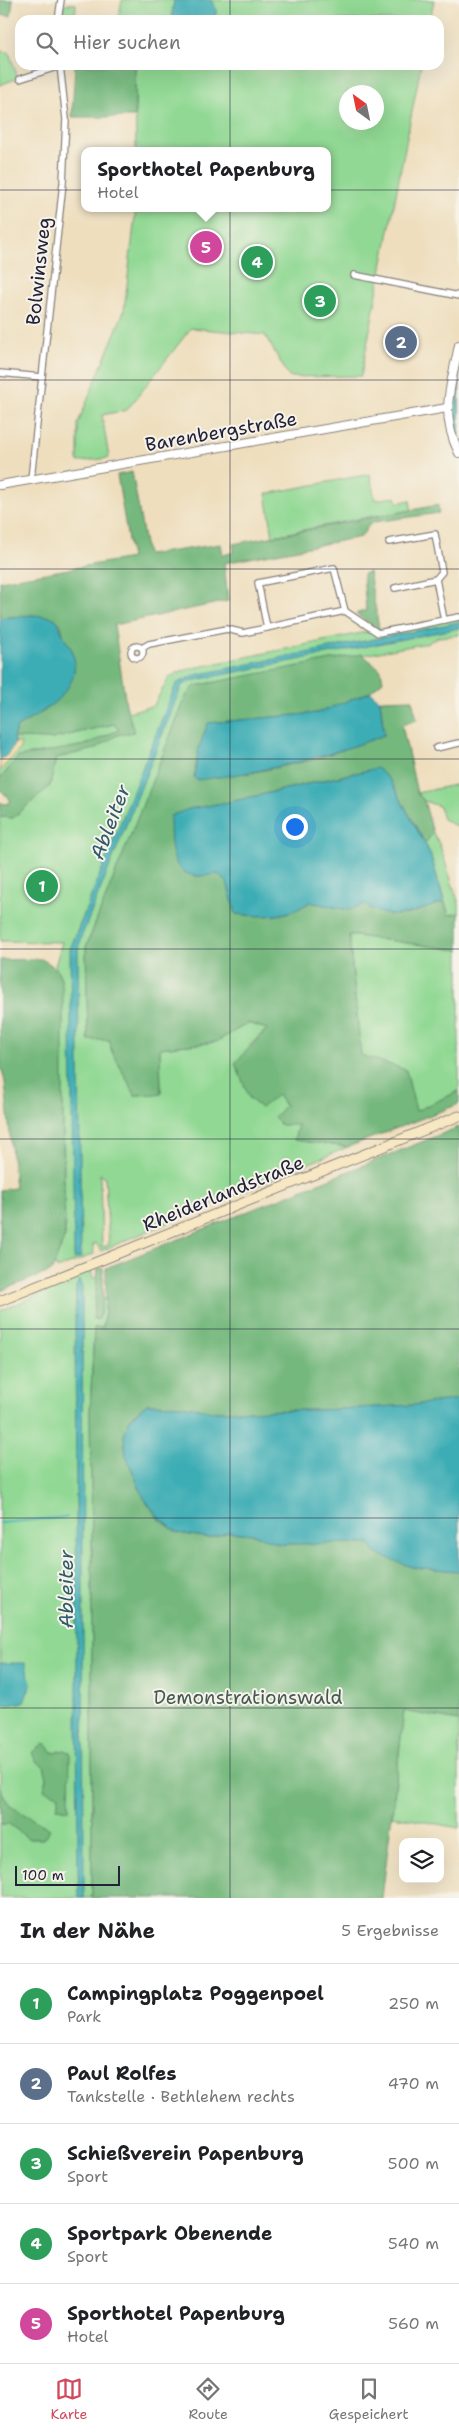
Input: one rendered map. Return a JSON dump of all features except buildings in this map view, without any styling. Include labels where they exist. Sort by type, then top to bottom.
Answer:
[{"type":"main road","name":"Rheiderlandstraße","points":[[0,1301],[459,1116]]},
{"type":"street","points":[[59,15],[62,0]]},
{"type":"street","points":[[20,79],[46,70]]},
{"type":"street","name":"Bolwinsweg","points":[[31,479],[64,165],[66,119],[61,70]]},
{"type":"street","points":[[354,275],[459,296]]},
{"type":"street","points":[[459,345],[447,408],[448,429],[459,454]]},
{"type":"street","points":[[0,373],[41,377]]},
{"type":"street","name":"Barenbergstraße","points":[[0,485],[447,408]]},
{"type":"street","points":[[389,542],[435,534],[442,572],[436,579],[395,588]]},
{"type":"street","points":[[267,628],[258,583],[334,568],[345,611],[378,633],[459,617]]},
{"type":"street","points":[[436,579],[444,620]]},
{"type":"street","points":[[142,648],[149,644],[227,629],[243,633],[345,611]]},
{"type":"street","points":[[436,748],[459,743]]},
{"type":"green space","points":[[0,0],[13,0],[11,16],[0,15]]},
{"type":"green space","points":[[122,0],[434,0],[431,15],[119,15]]},
{"type":"green space","points":[[64,4],[76,4],[75,15],[62,15]]},
{"type":"green space","points":[[0,51],[9,52],[18,78],[0,85]]},
{"type":"green space","points":[[75,70],[135,70],[135,117],[72,117]]},
{"type":"green space","points":[[135,70],[420,70],[361,376],[289,377],[265,335],[191,328],[127,410],[102,415],[109,458],[78,462],[78,423],[124,311],[136,212],[331,212],[331,147],[136,147]]},
{"type":"green space","points":[[459,361],[459,446],[452,425],[451,404]]},
{"type":"green space","points":[[132,472],[147,555],[221,544],[223,555],[234,552],[233,544],[438,505],[439,513],[374,522],[369,525],[361,537],[224,563],[228,601],[114,625],[126,705],[134,732],[117,735],[95,749],[56,758],[50,786],[13,818],[0,817],[0,803],[7,804],[11,801],[0,789],[0,779],[18,757],[85,745],[119,730],[114,724],[52,739],[13,738],[17,727],[46,710],[73,653],[64,638],[60,623],[33,615],[0,618],[0,581],[131,558],[117,475]]},
{"type":"green space","points":[[370,474],[375,500],[396,497],[398,503],[410,500],[412,511],[373,516],[273,536],[266,494]]},
{"type":"green space","points":[[369,572],[379,628],[377,629],[356,614],[366,610],[363,574]]},
{"type":"green space","points":[[459,618],[459,635],[438,637],[428,643],[195,686],[187,694],[86,947],[88,1039],[110,1039],[135,1095],[161,1094],[160,1048],[216,1042],[248,1023],[267,1029],[250,1045],[277,1094],[298,1125],[294,1140],[348,1147],[101,1251],[96,1243],[93,1245],[94,1254],[57,1269],[57,1266],[53,1267],[65,1236],[61,978],[55,966],[62,942],[0,941],[0,817],[13,818],[50,786],[56,758],[95,749],[117,735],[133,732],[128,712],[153,706],[170,676],[189,669],[371,631]],"holes":[[[100,1174],[105,1177],[109,1245],[102,1247]]]},
{"type":"green space","points":[[362,654],[381,670],[383,681],[370,692],[317,713],[209,723],[246,774],[316,759],[384,735],[380,700],[412,699],[417,720],[402,725],[417,793],[424,801],[433,833],[425,843],[390,780],[354,773],[234,801],[189,809],[196,876],[218,874],[227,882],[236,914],[256,916],[284,914],[310,902],[349,910],[365,904],[405,915],[444,902],[449,915],[459,913],[459,950],[349,935],[361,1055],[406,1070],[416,1111],[459,1091],[459,1104],[348,1147],[294,1140],[298,1125],[281,1125],[274,1118],[285,1105],[278,1094],[261,1108],[250,1099],[235,1063],[267,1029],[248,1023],[216,1042],[160,1048],[161,1094],[135,1095],[111,1050],[110,1040],[88,1040],[86,947],[187,694],[195,686]]},
{"type":"green space","points":[[114,724],[119,730],[85,745],[48,753],[29,754],[0,779],[0,771],[19,750],[21,743],[15,743],[13,738],[52,739]]},
{"type":"green space","points":[[459,784],[459,828],[443,819],[439,806],[424,801],[417,793]]},
{"type":"green space","points":[[433,833],[439,843],[459,904],[459,913],[449,915],[430,853],[425,843]]},
{"type":"green space","points":[[349,935],[459,950],[459,1091],[416,1111],[405,1070],[361,1055]]},
{"type":"green space","points":[[41,959],[53,966],[59,973],[62,983],[65,1236],[52,1271],[0,1291],[0,1190],[15,1188],[5,1082],[0,1061],[0,960]]},
{"type":"green space","name":"Demonstrationswald","points":[[459,1127],[459,1399],[414,1405],[320,1410],[212,1411],[181,1405],[147,1404],[130,1418],[124,1435],[126,1456],[144,1498],[158,1518],[178,1533],[209,1538],[229,1532],[253,1534],[280,1544],[369,1543],[375,1553],[412,1567],[459,1571],[459,1721],[404,1711],[382,1898],[92,1898],[90,1412],[94,1328],[103,1328],[106,1299],[106,1268]]},
{"type":"green space","points":[[103,1268],[103,1299],[99,1319],[93,1319],[98,1269]]},
{"type":"green space","points":[[87,1269],[91,1271],[93,1278],[98,1278],[94,1319],[99,1319],[103,1299],[106,1299],[103,1328],[94,1328],[90,1412],[92,1898],[0,1898],[0,1311],[49,1290],[47,1285]]},
{"type":"green space","points":[[404,1711],[459,1721],[459,1828],[392,1816]]},
{"type":"green space","points":[[45,1743],[54,1753],[65,1750],[70,1752],[69,1810],[57,1808],[59,1795],[44,1790],[47,1778],[44,1766],[36,1761],[32,1753]]},
{"type":"green space","points":[[0,1788],[10,1806],[50,1829],[43,1839],[29,1839],[9,1824],[0,1824]]},
{"type":"sand","points":[[15,743],[21,743],[19,750],[0,771],[0,760],[8,754]]},
{"type":"water","points":[[174,0],[211,0],[217,10],[216,15],[172,15]]},
{"type":"water","points":[[459,383],[459,438],[454,424]]},
{"type":"water","points":[[33,615],[53,618],[58,622],[73,653],[75,666],[67,689],[49,707],[17,727],[13,738],[15,743],[8,754],[0,760],[0,618]]},
{"type":"water","points":[[459,622],[459,628],[191,681],[182,685],[81,938],[78,950],[81,1257],[74,1259],[70,949],[176,684],[195,675]]},
{"type":"water","points":[[370,692],[380,700],[384,735],[292,764],[221,777],[197,780],[194,778],[199,747],[208,723],[317,713]]},
{"type":"water","points":[[377,768],[390,780],[430,853],[444,902],[413,912],[394,915],[384,914],[365,904],[349,910],[310,902],[284,914],[256,916],[236,914],[227,882],[218,874],[198,876],[188,874],[176,862],[171,844],[170,816],[189,809],[234,801]]},
{"type":"water","points":[[79,1280],[82,1287],[84,1898],[79,1898],[78,1869],[75,1320],[76,1287]]},
{"type":"water","points":[[459,1399],[459,1571],[412,1567],[375,1553],[369,1543],[280,1544],[253,1534],[229,1532],[209,1538],[178,1533],[159,1518],[144,1498],[126,1456],[124,1435],[130,1419],[147,1404],[181,1405],[212,1411],[320,1410],[414,1405]]},
{"type":"water","points":[[0,1663],[25,1663],[31,1684],[24,1702],[9,1705],[0,1703]]},
{"type":"waterway","points":[[0,1523],[67,1517]]},
{"type":"place","name":"Sporthotel Papenburg","points":[[206,247]]},
{"type":"place","name":"Sportpark Obenende","points":[[257,262]]},
{"type":"place","name":"Schießverein Papenburg","points":[[320,301]]},
{"type":"place","name":"Paul Rolfes","points":[[401,342]]},
{"type":"place","name":"Campingplatz Poggenpoel","points":[[42,886]]},
{"type":"water label","name":"Ableiter","points":[[110,822]]},
{"type":"water label","name":"Ableiter","points":[[66,1589]]}]
